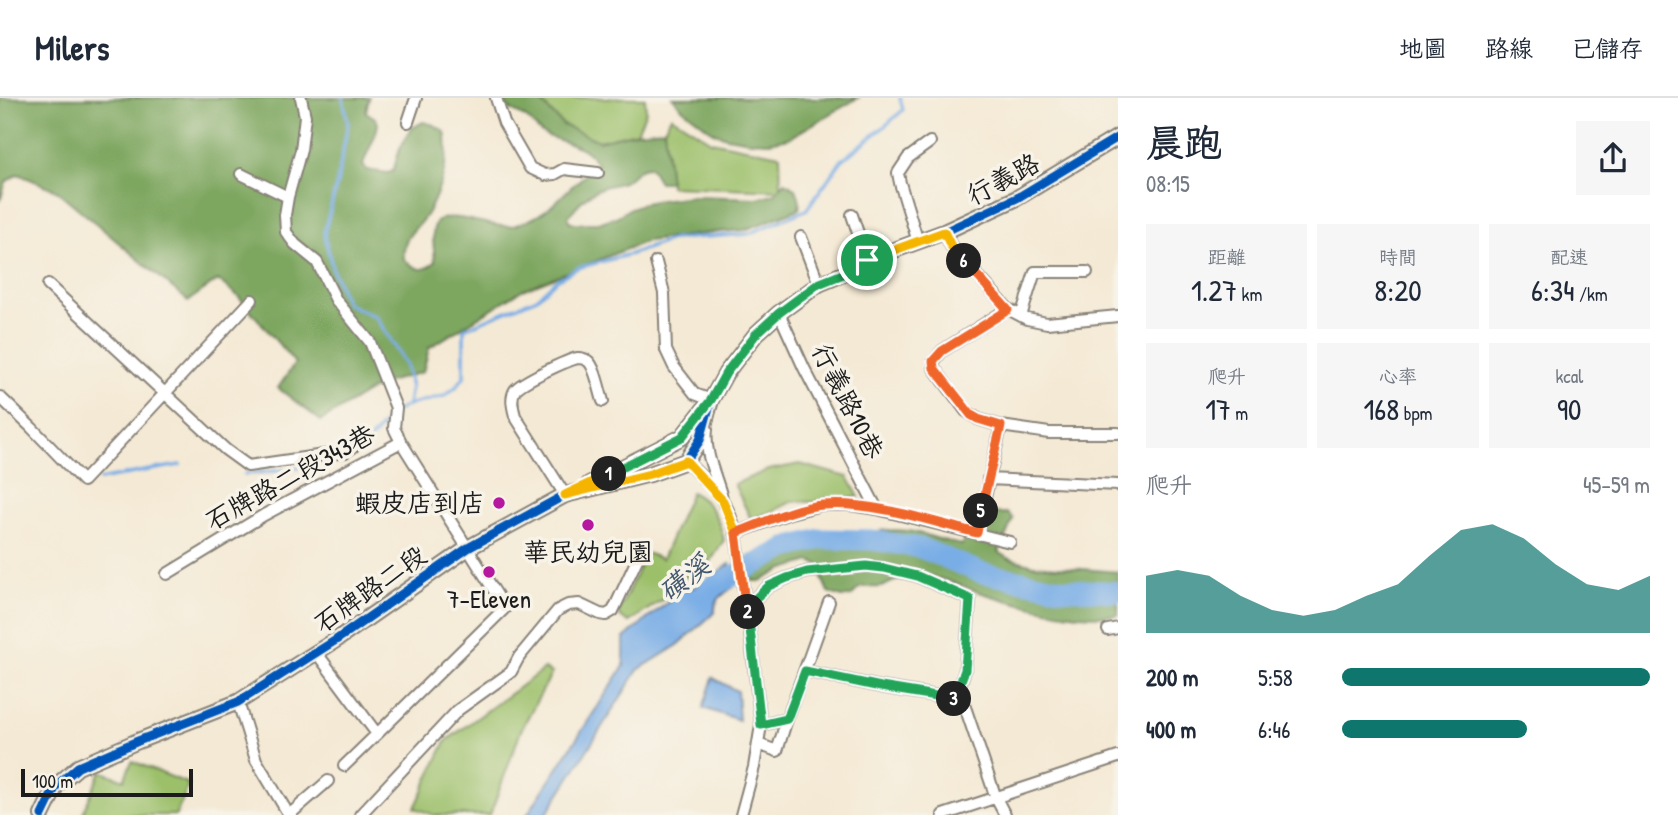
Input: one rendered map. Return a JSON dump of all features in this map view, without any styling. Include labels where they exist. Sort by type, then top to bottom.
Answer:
[{"type":"street","points":[[301,98],[305,116],[301,150],[285,215],[286,232],[295,244],[317,262],[336,300],[370,342],[396,408],[394,428],[401,442]]},
{"type":"street","points":[[408,122],[416,98]]},
{"type":"street","points":[[496,98],[504,123],[530,167],[545,175],[564,169],[597,173]]},
{"type":"street","name":"行義路","points":[[711,400],[726,373],[756,334],[818,284],[867,260],[944,232],[1017,198],[1118,137]]},
{"type":"street","points":[[918,242],[898,173],[908,158],[930,142]]},
{"type":"street","points":[[241,174],[288,197]]},
{"type":"street","points":[[852,215],[867,260]]},
{"type":"street","points":[[944,232],[951,246],[1008,310],[1027,319],[1047,323],[1118,316]]},
{"type":"street","points":[[801,237],[818,284]]},
{"type":"street","points":[[656,262],[664,293],[666,350],[674,367],[695,394],[711,400]]},
{"type":"street","points":[[1021,316],[1035,272],[1087,272]]},
{"type":"street","points":[[48,285],[226,450],[247,466],[345,452],[353,447]]},
{"type":"street","points":[[0,397],[83,481],[251,300]]},
{"type":"street","points":[[1008,310],[942,351],[933,361],[934,368],[971,415],[1001,426],[1049,433],[1118,433]]},
{"type":"street","name":"行義路10巷","points":[[779,313],[804,368],[877,509]]},
{"type":"street","points":[[603,401],[591,364],[580,358],[552,368],[517,387],[513,396],[515,416],[565,495],[682,437],[711,400]]},
{"type":"street","points":[[711,400],[700,440],[686,461],[723,501]]},
{"type":"street","points":[[711,400],[706,441],[710,463],[736,533],[761,725],[754,767],[741,815]]},
{"type":"street","points":[[977,533],[1001,426]]},
{"type":"street","name":"石牌路二段343巷","points":[[167,574],[264,515],[401,442],[505,608],[377,734]]},
{"type":"street","name":"石牌路二段","points":[[42,815],[55,786],[78,767],[238,702],[468,548],[565,495],[650,474],[686,461]]},
{"type":"street","points":[[988,478],[1118,485]]},
{"type":"street","points":[[736,533],[790,513],[821,505],[850,505],[877,509],[1010,542]]},
{"type":"street","points":[[360,815],[458,710],[511,672],[519,657],[558,610],[579,604],[600,614],[606,615],[613,611],[641,551]]},
{"type":"street","points":[[746,600],[769,586],[807,572],[866,566],[917,576],[970,599],[965,670],[955,699]]},
{"type":"street","points":[[758,744],[777,751],[829,602]]},
{"type":"street","points":[[316,652],[377,734],[344,766]]},
{"type":"street","points":[[805,671],[955,699],[964,705],[996,797],[1005,815]]},
{"type":"street","points":[[238,702],[256,760],[289,815],[328,781]]},
{"type":"street","points":[[761,725],[787,719]]},
{"type":"street","points":[[943,815],[1118,757]]},
{"type":"green space","points":[[0,98],[369,98],[366,112],[378,123],[363,165],[367,170],[388,173],[393,171],[400,148],[412,128],[423,122],[445,132],[447,153],[441,183],[428,212],[405,244],[404,260],[420,269],[435,262],[433,234],[438,221],[454,218],[494,225],[515,225],[536,217],[549,208],[597,164],[580,147],[542,133],[526,118],[510,109],[502,98],[540,98],[563,125],[599,141],[664,129],[670,182],[659,182],[650,167],[641,168],[627,180],[596,190],[587,196],[568,217],[570,223],[598,223],[644,203],[660,200],[693,196],[757,198],[774,194],[785,182],[798,193],[800,204],[799,209],[745,230],[647,241],[522,290],[429,348],[423,372],[381,384],[321,421],[278,388],[295,363],[239,297],[218,280],[188,301],[56,190],[18,174],[6,182],[0,201]]},
{"type":"green space","points":[[540,98],[645,98],[646,111],[637,132],[599,141],[563,125]]},
{"type":"green space","points":[[673,98],[858,98],[789,138],[769,142],[726,137],[713,132]]},
{"type":"green space","points":[[671,116],[711,141],[780,155],[781,190],[670,186],[664,129]]},
{"type":"green space","points":[[800,464],[848,477],[859,497],[812,502],[793,501],[751,519],[734,484],[768,470]]},
{"type":"green space","points":[[691,492],[713,512],[724,540],[702,569],[678,583],[662,600],[629,622],[621,618],[618,613],[646,553],[662,559]]},
{"type":"green space","points":[[1008,513],[1013,519],[999,552],[1008,558],[1034,565],[1118,572],[1118,615],[1085,616],[1051,611],[1000,599],[934,577],[905,579],[882,587],[862,587],[852,596],[842,597],[828,592],[820,565],[810,561],[781,570],[761,581],[753,581],[749,574],[748,557],[805,538],[898,530],[916,532],[962,545],[974,514]]},
{"type":"green space","points":[[544,669],[552,673],[522,728],[490,815],[434,815],[415,808],[446,741]]},
{"type":"green space","points":[[132,761],[189,784],[176,815],[82,815],[101,771],[124,780]]},
{"type":"water","name":"磺溪","points":[[730,564],[733,587],[718,600],[715,612],[678,645],[638,670],[546,815],[527,815],[624,666],[624,638],[685,588],[695,587]]},
{"type":"water","points":[[713,678],[737,691],[739,720],[703,708]]},
{"type":"waterway","points":[[343,98],[348,123],[324,233],[333,271],[346,303],[376,317],[405,363],[411,387],[408,404]]},
{"type":"waterway","points":[[397,411],[408,405],[444,396],[456,387],[464,377],[464,329],[537,298],[555,281],[577,268],[674,239],[748,234],[806,210],[842,160],[903,110],[900,98]]},
{"type":"waterway","points":[[245,474],[332,462],[359,453],[391,415]]},
{"type":"waterway","points":[[100,480],[180,465]]},
{"type":"waterway","name":"磺溪","points":[[708,589],[786,548],[821,539],[872,540],[921,548],[982,573],[1065,589],[1118,592]]},
{"type":"cycle path","points":[[594,481],[682,437],[756,334],[779,313],[819,284],[867,260],[944,232],[1017,198],[1118,137]]},
{"type":"cycle path","points":[[42,815],[56,786],[78,767],[238,702],[336,640],[468,548],[565,495],[650,474],[686,461],[700,440],[711,400]]},
{"type":"place","name":"蝦皮店到店","points":[[499,503]]},
{"type":"place","name":"華民幼兒園","points":[[588,525]]},
{"type":"place","name":"7-Eleven","points":[[489,572]]},
{"type":"route","points":[[867,260],[818,284],[756,334],[682,437],[565,495],[650,474],[686,461],[723,501],[736,533],[747,606],[761,725],[787,719],[805,671],[955,699],[965,670],[970,599],[917,576],[866,566],[828,569],[807,572],[769,586],[747,606],[744,595],[736,533],[790,513],[821,505],[850,505],[977,533],[1001,426],[978,419],[966,411],[934,368],[933,361],[942,351],[1008,310],[951,246],[944,232],[867,260]]}]
